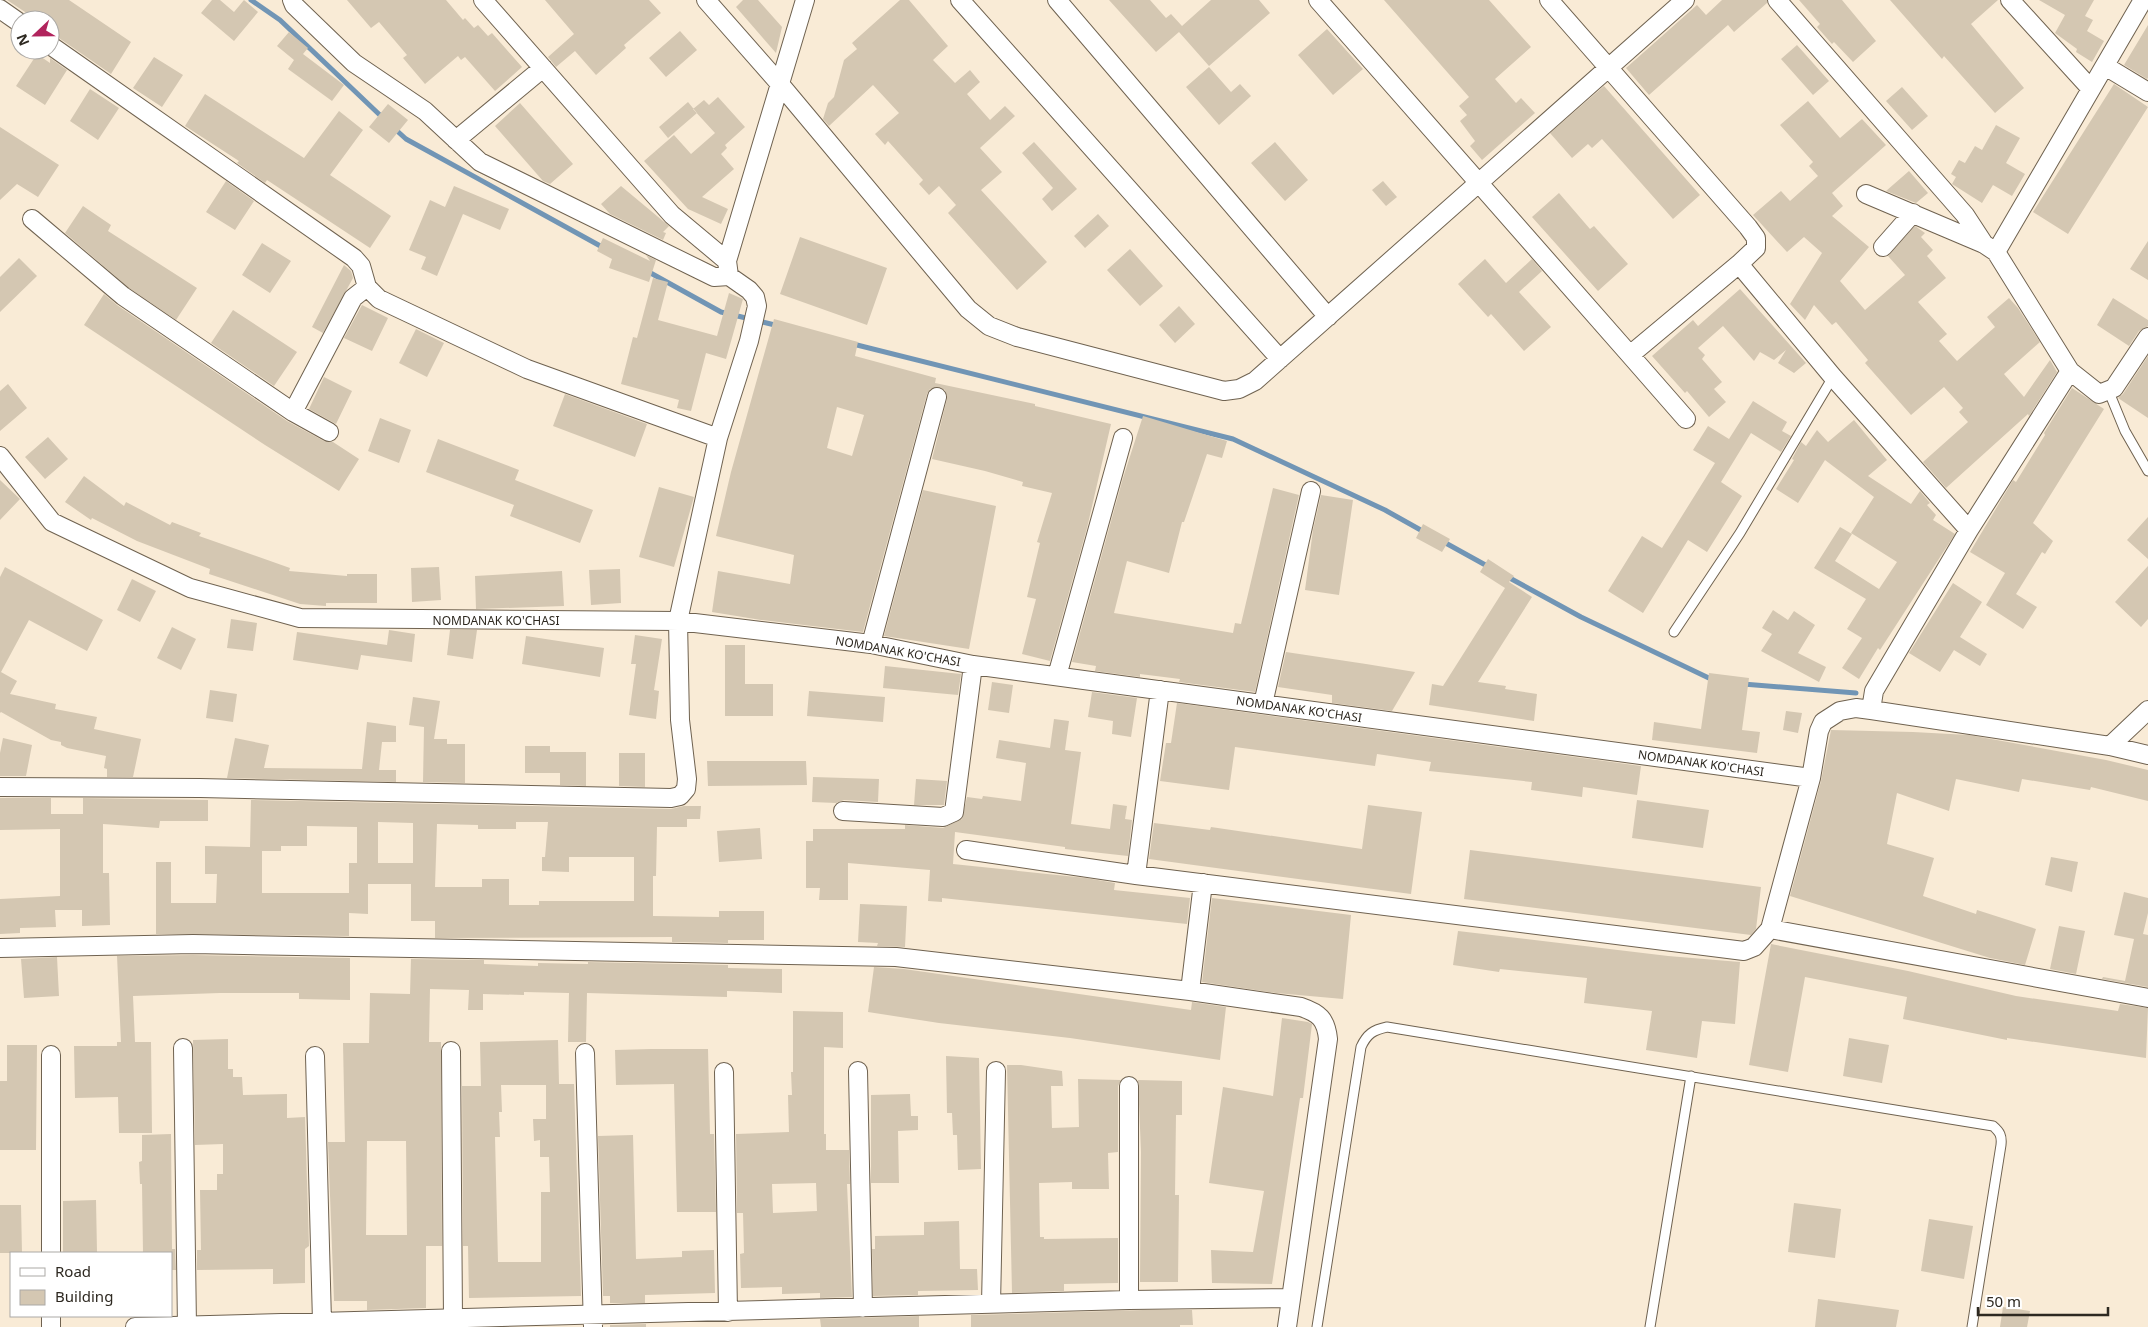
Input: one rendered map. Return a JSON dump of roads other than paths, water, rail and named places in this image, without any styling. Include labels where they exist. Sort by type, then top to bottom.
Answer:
[{"type":"street","points":[[292,0],[294,5],[354,63],[425,111],[480,162],[714,277],[728,269],[779,83],[805,0]]},
{"type":"street","points":[[0,787],[200,788],[671,798],[680,796],[686,789],[687,779],[680,720],[678,620],[718,438],[749,341],[757,306],[755,297],[672,215],[483,0]]},
{"type":"street","points":[[706,0],[779,83],[968,309],[989,326],[1017,337],[1224,391],[1239,389],[1255,381],[1280,360],[1685,0]]},
{"type":"street","points":[[960,0],[1280,360]]},
{"type":"street","points":[[1057,0],[1328,317]]},
{"type":"street","points":[[1318,0],[1686,419]]},
{"type":"street","points":[[1549,0],[1756,238],[1756,248],[1739,264],[1630,355]]},
{"type":"street","points":[[1777,0],[1965,215],[1990,248],[2070,371],[2099,394],[2109,392],[2114,388],[2148,336]]},
{"type":"street","points":[[2010,0],[2091,89]]},
{"type":"street","points":[[1990,248],[2091,89],[2143,0]]},
{"type":"street","points":[[60,51],[354,258],[361,266],[367,287],[379,299],[527,369],[718,438]]},
{"type":"street","points":[[2105,66],[2148,92]]},
{"type":"street","points":[[456,140],[543,68]]},
{"type":"street","points":[[1866,194],[1990,248]]},
{"type":"street","points":[[1883,247],[1913,213]]},
{"type":"street","points":[[32,219],[123,296],[293,412],[329,432]]},
{"type":"street","points":[[1739,264],[1833,377],[1969,530]]},
{"type":"street","points":[[293,412],[353,298],[367,287]]},
{"type":"street","points":[[1871,710],[1874,691],[1969,530],[2070,371]]},
{"type":"street","points":[[871,644],[937,397]]},
{"type":"street","points":[[1057,676],[1122,438]]},
{"type":"street","name":"NOMDANAK KO'CHASI","points":[[0,456],[52,522],[190,588],[300,618],[678,620],[871,644],[973,665],[1811,778]]},
{"type":"street","points":[[1263,704],[1311,491]]},
{"type":"street","points":[[843,811],[943,818],[954,812],[973,665]]},
{"type":"street","points":[[1136,875],[1160,690]]},
{"type":"street","points":[[966,850],[1136,875],[1744,951],[1754,947],[1770,929],[1811,778],[1819,731],[1823,722],[1840,711],[1856,708],[1871,710],[2110,746],[2148,755]]},
{"type":"street","points":[[2110,746],[2148,710]]},
{"type":"street","points":[[1190,991],[1203,883]]},
{"type":"street","points":[[1770,929],[2148,998]]},
{"type":"street","points":[[0,948],[193,944],[896,957],[1190,991],[1301,1007],[1313,1011],[1321,1018],[1327,1027],[1328,1039],[1287,1327]]},
{"type":"street","points":[[183,1048],[187,1326]]},
{"type":"street","points":[[451,1051],[453,1319]]},
{"type":"street","points":[[586,1053],[592,1321]]},
{"type":"street","points":[[51,1055],[51,1252]]},
{"type":"street","points":[[315,1056],[322,1322]]},
{"type":"street","points":[[858,1071],[863,1308]]},
{"type":"street","points":[[990,1304],[996,1071]]},
{"type":"street","points":[[724,1072],[728,1312]]},
{"type":"street","points":[[1129,1086],[1129,1300]]},
{"type":"street","points":[[134,1327],[453,1319],[592,1321],[728,1312],[1129,1300],[1291,1298]]},
{"type":"lane","points":[[1674,632],[1740,533],[1833,377]]},
{"type":"lane","points":[[2109,392],[2125,430],[2148,472]]},
{"type":"lane","points":[[1317,1327],[1361,1047],[1366,1037],[1375,1030],[1387,1027],[1993,1126],[2002,1137],[1972,1327]]},
{"type":"lane","points":[[1650,1327],[1691,1076]]},
{"type":"waterway","points":[[251,0],[280,20],[383,118]]},
{"type":"waterway","points":[[395,129],[406,139],[604,248]]},
{"type":"waterway","points":[[647,271],[721,312],[779,326]]},
{"type":"waterway","points":[[853,344],[1233,439],[1385,510],[1426,533]]},
{"type":"waterway","points":[[1442,541],[1489,567]]},
{"type":"waterway","points":[[1506,576],[1581,617],[1713,680]]},
{"type":"waterway","points":[[1743,684],[1856,693]]}]
